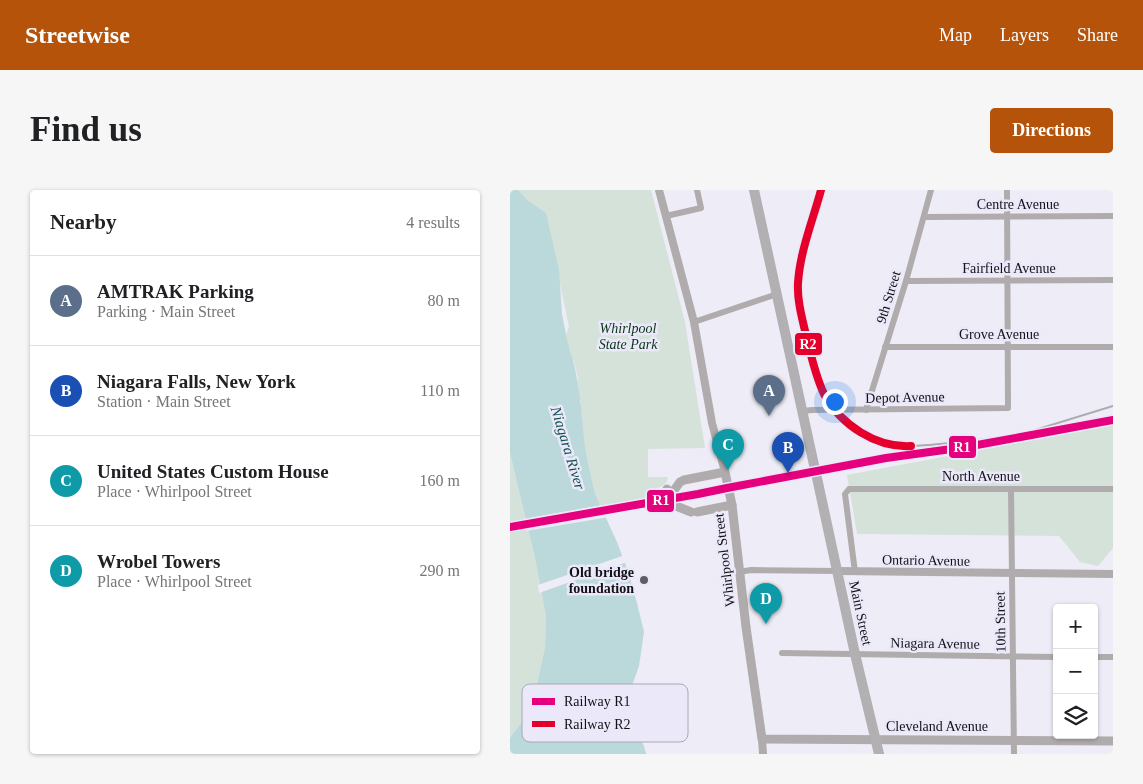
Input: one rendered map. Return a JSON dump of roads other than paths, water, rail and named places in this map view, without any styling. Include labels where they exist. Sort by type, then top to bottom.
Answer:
[{"type":"main road","points":[[754,190],[814,464]]},
{"type":"main road","points":[[510,528],[657,501],[672,488],[688,479],[725,472]]},
{"type":"main road","name":"Whirlpool Street","points":[[725,472],[732,505],[739,572],[762,739]]},
{"type":"main road","name":"Main Street","points":[[817,478],[879,754]]},
{"type":"main road","points":[[657,501],[694,512],[732,505]]},
{"type":"main road","name":"Cleveland Avenue","points":[[762,739],[1113,741]]},
{"type":"street","name":"Whirlpool Street","points":[[659,190],[694,322],[712,423],[725,472]]},
{"type":"street","points":[[666,216],[702,208],[698,190]]},
{"type":"street","name":"9th Street","points":[[866,410],[906,281],[931,190]]},
{"type":"street","points":[[1007,190],[1008,347]]},
{"type":"street","name":"Centre Avenue","points":[[924,217],[1113,216]]},
{"type":"street","name":"Fairfield Avenue","points":[[906,281],[1113,280]]},
{"type":"street","points":[[694,322],[777,294]]},
{"type":"street","name":"Grove Avenue","points":[[885,347],[1113,347]]},
{"type":"street","name":"Depot Avenue","points":[[803,411],[1008,408],[1008,347]]},
{"type":"street","name":"North Avenue","points":[[854,572],[845,494],[849,489],[1113,489]]},
{"type":"street","name":"10th Street","points":[[1011,489],[1014,754]]},
{"type":"street","name":"Ontario Avenue","points":[[739,572],[751,570],[1113,574]]},
{"type":"street","name":"Niagara Avenue","points":[[782,653],[1053,656]]},
{"type":"street","points":[[1098,657],[1113,657]]},
{"type":"street","name":"Whirlpool Street","points":[[762,739],[764,754]]},
{"type":"water","name":"Niagara River","points":[[510,190],[518,190],[527,200],[546,213],[559,270],[562,314],[575,368],[585,449],[595,494],[628,571],[644,632],[639,666],[633,684],[537,684],[545,647],[546,616],[535,558],[510,453]]},
{"type":"water","points":[[522,722],[522,742],[642,742],[646,754],[510,754],[510,738]]},
{"type":"railway","points":[[821,190],[802,259],[798,295],[815,371],[829,402],[844,419],[862,433],[871,439],[891,445],[929,445],[1008,436]]},
{"type":"railway","points":[[1035,430],[1113,406]]},
{"type":"rail line","name":"R2","points":[[821,190],[804,247],[799,271],[798,289],[801,316],[818,380],[831,405],[850,425],[873,439],[898,446],[911,446]]},
{"type":"rail line","name":"R1","points":[[510,527],[886,458],[966,447],[1113,420]]},
{"type":"place","name":"AMTRAK Parking","points":[[769,416]]},
{"type":"place","name":"United States Custom House","points":[[728,470]]},
{"type":"place","name":"Niagara Falls, New York","points":[[788,473]]},
{"type":"place","name":"Old bridge foundation","points":[[644,580]]},
{"type":"place","name":"Wrobel Towers","points":[[766,624]]},
{"type":"park label","name":"Whirlpool State Park","points":[[628,336]]}]
